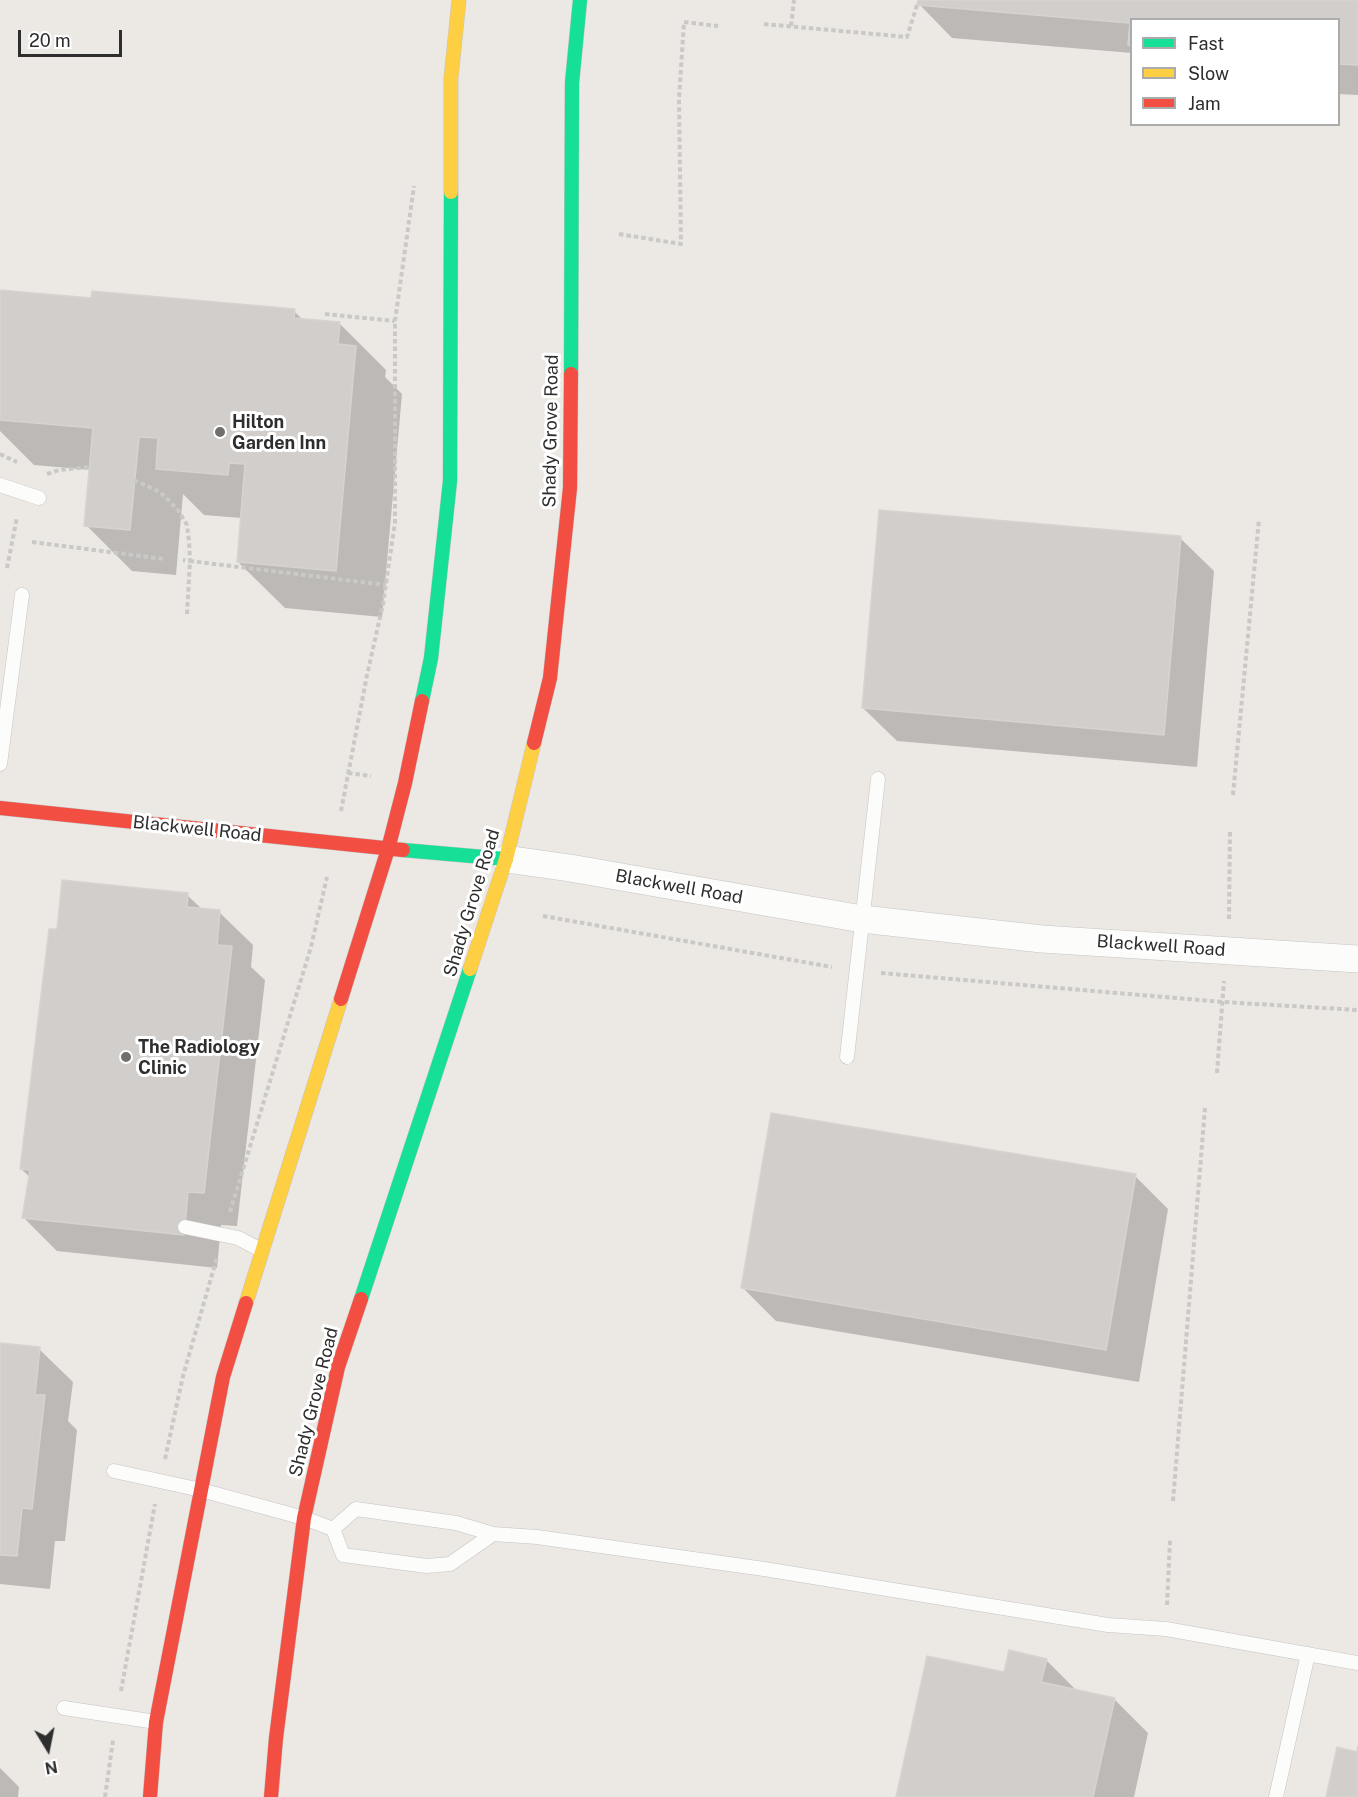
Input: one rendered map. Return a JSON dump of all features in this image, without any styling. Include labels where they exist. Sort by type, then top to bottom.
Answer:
[{"type":"main road","points":[[150,1797],[156,1722],[223,1377],[388,849],[405,783],[431,658],[450,481],[451,78],[459,0]]},
{"type":"main road","name":"Shady Grove Road","points":[[271,1797],[276,1738],[304,1518],[338,1367],[506,859],[550,678],[570,488],[572,83],[580,0]]},
{"type":"main road","name":"Blackwell Road","points":[[0,808],[388,849],[506,859]]},
{"type":"street","name":"Blackwell Road","points":[[506,859],[862,919],[1042,939],[1358,959]]},
{"type":"lane","points":[[0,485],[39,498]]},
{"type":"lane","points":[[0,765],[22,595]]},
{"type":"lane","points":[[847,1057],[878,779]]},
{"type":"lane","points":[[185,1227],[238,1238],[261,1251]]},
{"type":"lane","points":[[114,1472],[201,1490],[304,1518],[333,1529],[343,1555],[427,1566],[450,1564],[494,1534]]},
{"type":"lane","points":[[333,1529],[356,1509],[456,1523],[494,1534],[537,1537],[764,1569],[1108,1625],[1166,1629],[1358,1663]]},
{"type":"lane","points":[[1276,1797],[1308,1654]]},
{"type":"lane","points":[[64,1708],[156,1722]]},
{"type":"path","points":[[791,26],[794,0]]},
{"type":"path","points":[[764,24],[908,37],[917,5]]},
{"type":"path","points":[[619,234],[681,244],[679,99],[684,22],[718,26]]},
{"type":"path","points":[[105,1797],[109,1781],[116,1716],[160,1481],[183,1376],[223,1234],[311,947],[335,843],[386,585],[395,522],[395,321],[414,184]]},
{"type":"path","points":[[325,314],[395,321]]},
{"type":"path","points":[[38,476],[59,470],[89,467]]},
{"type":"path","points":[[134,480],[160,492],[178,510],[187,525],[190,561],[187,614]]},
{"type":"path","points":[[7,568],[17,515]]},
{"type":"path","points":[[1233,795],[1259,519]]},
{"type":"path","points":[[32,542],[164,559]]},
{"type":"path","points":[[183,560],[386,585]]},
{"type":"path","points":[[348,773],[371,776]]},
{"type":"path","points":[[1228,929],[1230,830]]},
{"type":"path","points":[[543,916],[856,971],[1223,1002],[1358,1010]]},
{"type":"path","points":[[1217,1073],[1225,977]]},
{"type":"path","points":[[1173,1501],[1205,1108]]},
{"type":"path","points":[[1167,1605],[1170,1540]]},
{"type":"building","points":[[918,0],[1358,0],[1358,65],[1340,64],[1340,18],[1130,18],[1130,23],[917,5]]},
{"type":"building","name":"Hilton Garden Inn","points":[[0,290],[91,298],[92,291],[295,309],[294,318],[340,322],[338,344],[356,346],[336,571],[237,562],[245,464],[229,463],[228,475],[156,469],[158,438],[139,437],[130,530],[84,526],[93,428],[0,420]]},
{"type":"building","points":[[879,510],[1181,536],[1164,735],[862,708]]},
{"type":"building","name":"The Radiology Clinic","points":[[62,880],[188,893],[187,907],[220,910],[217,945],[232,946],[204,1193],[188,1192],[184,1235],[22,1218],[30,1170],[20,1169],[49,929],[57,929]]},
{"type":"building","points":[[771,1113],[1136,1174],[1106,1350],[741,1288]]},
{"type":"building","points":[[0,1343],[40,1347],[35,1395],[45,1395],[32,1509],[22,1508],[17,1556],[0,1555]]},
{"type":"building","points":[[1009,1650],[1047,1659],[1041,1682],[1115,1698],[1093,1797],[896,1797],[927,1656],[1004,1672]]},
{"type":"building","points":[[1358,1746],[1358,1797],[1326,1797],[1337,1747],[1357,1752]]},
{"type":"traffic: fast","points":[[571,374],[572,83],[580,0]]},
{"type":"traffic: fast","points":[[422,701],[431,658],[450,481],[451,192]]},
{"type":"traffic: fast","points":[[403,850],[506,859]]},
{"type":"traffic: fast","points":[[361,1299],[470,969]]},
{"type":"traffic: slow","points":[[451,192],[451,78],[459,0]]},
{"type":"traffic: slow","points":[[470,969],[506,859],[534,743]]},
{"type":"traffic: slow","points":[[246,1303],[341,999]]},
{"type":"traffic: jam","points":[[534,743],[550,678],[570,488],[571,374]]},
{"type":"traffic: jam","points":[[341,999],[388,849],[422,701]]},
{"type":"traffic: jam","points":[[0,808],[403,850]]},
{"type":"traffic: jam","points":[[271,1797],[276,1738],[304,1518],[338,1367],[361,1299]]},
{"type":"traffic: jam","points":[[150,1797],[156,1722],[223,1377],[246,1303]]},
{"type":"place","name":"Hilton Garden Inn","points":[[220,432]]},
{"type":"place","name":"The Radiology Clinic","points":[[126,1057]]}]
